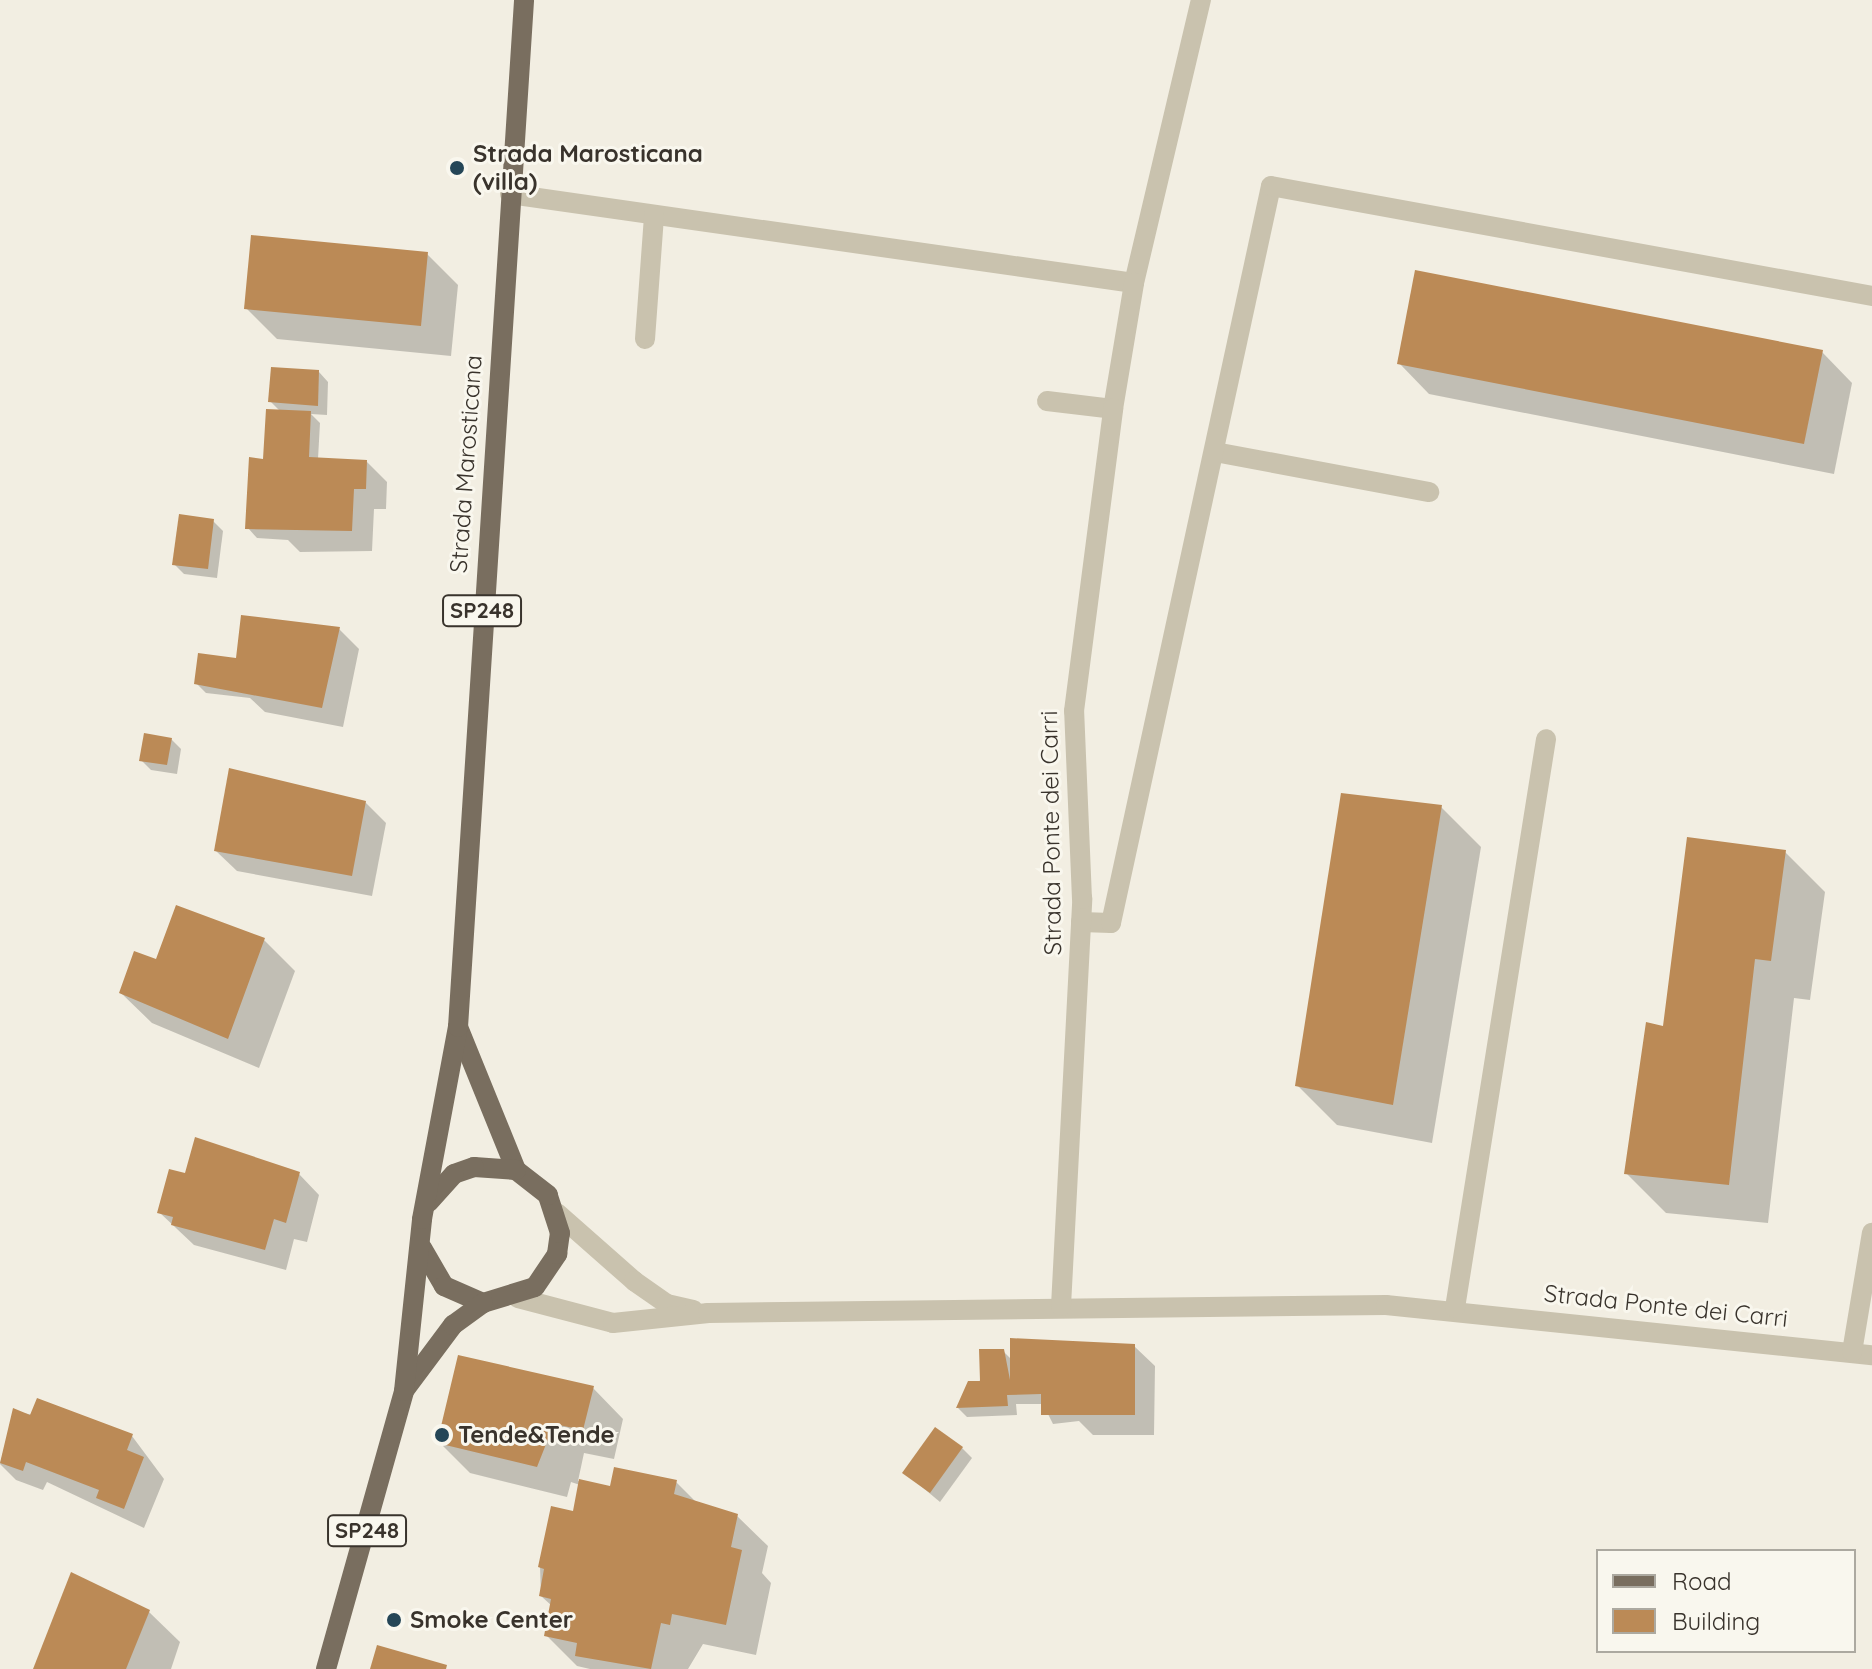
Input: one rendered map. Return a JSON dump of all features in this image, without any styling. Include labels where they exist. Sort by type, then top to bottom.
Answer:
[{"type":"main road","name":"Strada Marosticana","points":[[326,1669],[404,1391],[427,1205],[458,1027],[524,0]]},
{"type":"main road","name":"Strada Marosticana","points":[[458,1027],[516,1170],[534,1179],[557,1213]]},
{"type":"main road","points":[[427,1205],[454,1174],[495,1165],[516,1170]]},
{"type":"main road","points":[[518,1298],[542,1280],[557,1254],[557,1213]]},
{"type":"main road","points":[[422,1248],[444,1286],[483,1303]]},
{"type":"main road","name":"Strada Marosticana","points":[[404,1391],[453,1325],[483,1303],[518,1298]]},
{"type":"street","name":"Strada Ponte dei Carri","points":[[1061,1306],[1081,922],[1074,711],[1113,409],[1134,283],[1201,0]]},
{"type":"street","points":[[1081,922],[1111,923],[1271,186],[1872,296]]},
{"type":"street","points":[[510,194],[1134,283]]},
{"type":"street","points":[[645,339],[654,215]]},
{"type":"street","points":[[1047,401],[1113,409]]},
{"type":"street","points":[[1215,452],[1429,492]]},
{"type":"street","points":[[1455,1308],[1546,739]]},
{"type":"street","name":"Strada Ponte dei Carri","points":[[557,1213],[667,1304],[708,1313]]},
{"type":"street","points":[[1862,1354],[1872,1233]]},
{"type":"street","name":"Strada Ponte dei Carri","points":[[518,1298],[613,1323],[708,1313],[1061,1306],[1455,1308],[1862,1354]]},
{"type":"building","points":[[251,235],[428,252],[421,326],[244,309]]},
{"type":"building","points":[[1415,270],[1823,350],[1804,444],[1397,364]]},
{"type":"building","points":[[271,367],[319,370],[318,406],[268,402]]},
{"type":"building","points":[[266,409],[311,411],[309,457],[367,460],[366,489],[354,489],[352,531],[245,529],[249,457],[263,459]]},
{"type":"building","points":[[179,514],[214,519],[208,569],[172,565]]},
{"type":"building","points":[[241,615],[340,627],[322,708],[194,684],[198,653],[236,658]]},
{"type":"building","points":[[144,733],[172,738],[167,765],[139,761]]},
{"type":"building","points":[[229,768],[366,801],[352,876],[214,851]]},
{"type":"building","points":[[1341,793],[1442,805],[1393,1105],[1295,1086]]},
{"type":"building","points":[[1687,837],[1786,850],[1771,961],[1755,959],[1729,1185],[1624,1174],[1646,1022],[1663,1026]]},
{"type":"building","points":[[176,905],[265,938],[228,1039],[119,993],[134,951],[156,959]]},
{"type":"building","points":[[195,1137],[300,1172],[286,1223],[274,1219],[265,1250],[171,1225],[173,1217],[157,1213],[169,1169],[185,1173]]},
{"type":"building","points":[[1010,1338],[1135,1344],[1135,1415],[1041,1415],[1041,1394],[1007,1395],[1008,1406],[956,1408],[968,1381],[980,1381],[979,1349],[1004,1349],[1010,1380]]},
{"type":"building","points":[[458,1355],[594,1386],[583,1430],[554,1424],[537,1467],[437,1443]]},
{"type":"building","points":[[37,1398],[133,1434],[127,1450],[144,1457],[124,1509],[96,1498],[99,1490],[26,1462],[23,1471],[0,1463],[13,1408],[30,1415]]},
{"type":"building","points":[[935,1427],[963,1447],[930,1493],[902,1473]]},
{"type":"building","points":[[614,1467],[677,1480],[674,1494],[738,1514],[731,1547],[742,1550],[726,1625],[672,1614],[670,1625],[661,1623],[651,1669],[575,1656],[577,1643],[544,1636],[551,1599],[539,1596],[544,1569],[538,1567],[551,1506],[573,1511],[579,1479],[610,1486]]},
{"type":"building","points":[[71,1572],[150,1610],[126,1669],[33,1669]]},
{"type":"building","points":[[377,1645],[447,1665],[446,1669],[370,1669]]},
{"type":"place","name":"Strada Marosticana (villa)","points":[[457,168]]},
{"type":"place","name":"Tende&Tende","points":[[442,1435]]},
{"type":"place","name":"Smoke Center","points":[[394,1620]]}]
